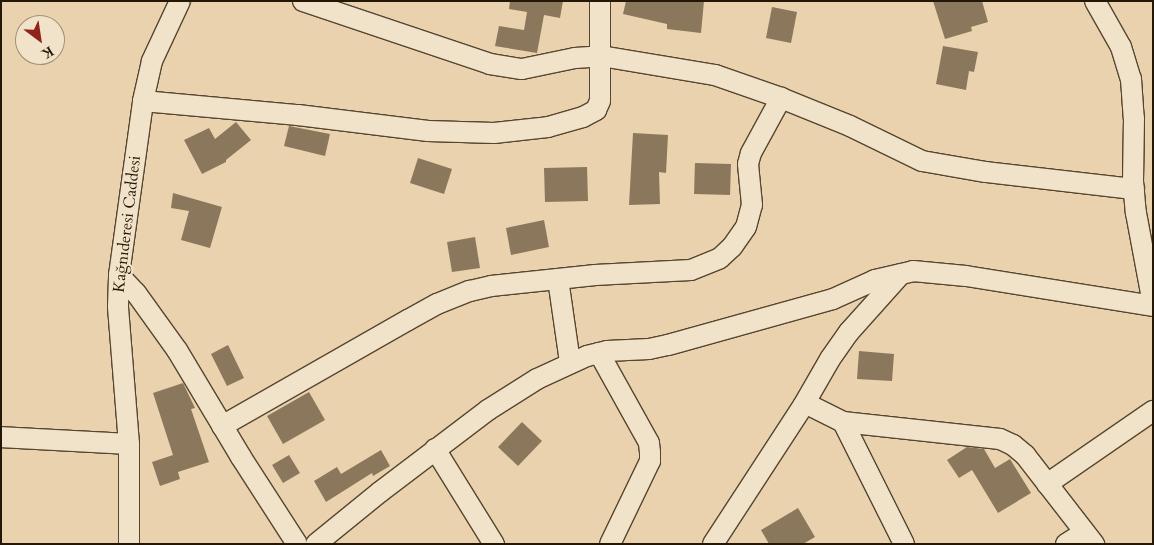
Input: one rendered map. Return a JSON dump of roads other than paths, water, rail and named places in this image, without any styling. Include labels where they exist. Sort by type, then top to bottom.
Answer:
[{"type":"street","name":"Kağnıderesi Caddesi","points":[[129,544],[128,444],[118,306],[119,275],[143,100],[152,62],[180,1]]},
{"type":"street","points":[[303,1],[490,64],[522,69],[575,58],[601,56],[715,75],[781,98],[850,126],[922,161],[986,172],[1134,189]]},
{"type":"street","points":[[143,100],[298,115],[428,131],[494,133],[548,127],[583,117],[596,110],[600,101],[600,1]]},
{"type":"street","points":[[316,544],[435,450],[529,384],[570,362],[599,353],[648,349],[685,340],[833,299],[875,280],[901,274],[930,271],[1153,305],[1148,253],[1134,189],[1134,118],[1131,79],[1121,47],[1096,1]]},
{"type":"street","points":[[222,426],[437,304],[470,291],[491,286],[558,279],[691,270],[720,258],[732,247],[746,227],[752,205],[748,164],[751,153],[781,98]]},
{"type":"street","points":[[720,540],[830,358],[849,332],[901,274]]},
{"type":"street","points":[[119,275],[136,293],[177,350],[296,544]]},
{"type":"street","points":[[558,279],[570,362]]},
{"type":"street","points":[[599,353],[649,443],[650,452],[650,461],[610,544]]},
{"type":"street","points":[[805,402],[843,422],[1000,439],[1025,455],[1089,538],[1066,544]]},
{"type":"street","points":[[1048,484],[1153,411]]},
{"type":"street","points":[[843,422],[904,544]]},
{"type":"street","points":[[1,437],[128,444]]},
{"type":"street","points":[[435,450],[494,544]]}]
